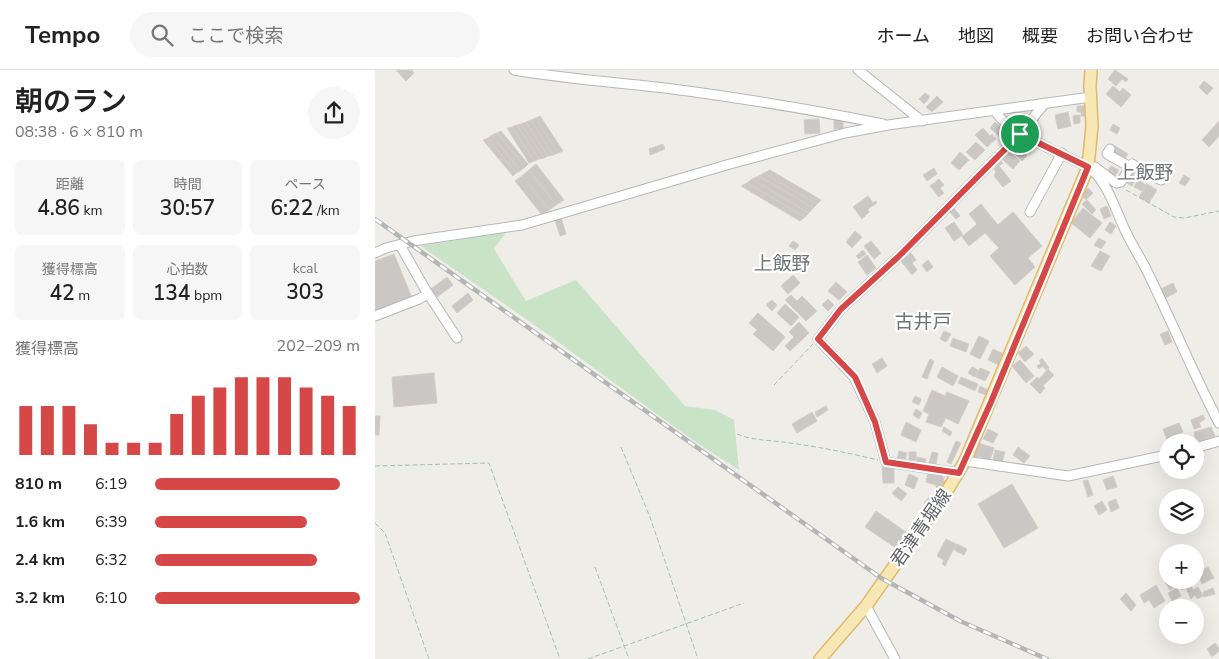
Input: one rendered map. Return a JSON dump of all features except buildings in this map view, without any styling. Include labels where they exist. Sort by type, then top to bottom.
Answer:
[{"type":"main road","name":"君津青堀線","points":[[820,659],[866,606],[959,473],[965,461],[1088,165],[1092,126],[1091,70]]},
{"type":"street","points":[[514,70],[568,78],[687,90],[841,115],[888,125]]},
{"type":"street","points":[[858,70],[921,121]]},
{"type":"street","points":[[375,253],[413,241],[522,225],[807,143],[888,125],[1091,97]]},
{"type":"street","points":[[959,473],[886,462],[875,422],[855,377],[818,339],[841,309],[898,257],[1020,134],[1045,103]]},
{"type":"street","points":[[996,111],[997,117],[1020,134],[1088,165],[1116,183],[1121,182],[1131,166]]},
{"type":"street","points":[[1110,150],[1107,154],[1161,180]]},
{"type":"street","points":[[1030,212],[1062,153]]},
{"type":"street","points":[[1088,165],[1102,182],[1144,265],[1219,423]]},
{"type":"street","points":[[400,245],[428,294],[457,338]]},
{"type":"street","points":[[375,316],[428,294]]},
{"type":"street","points":[[1204,445],[1219,441]]},
{"type":"street","points":[[965,461],[1068,476],[1159,457]]},
{"type":"street","points":[[866,606],[895,659]]},
{"type":"path","points":[[1116,183],[1139,199],[1174,217],[1184,218],[1219,211]]},
{"type":"path","points":[[774,385],[818,339]]},
{"type":"path","points":[[737,434],[746,438],[791,443],[886,462]]},
{"type":"path","points":[[621,447],[650,518],[684,624],[698,659]]},
{"type":"path","points":[[375,466],[489,464],[560,659]]},
{"type":"path","points":[[375,523],[385,532],[429,659]]},
{"type":"path","points":[[595,567],[629,659]]},
{"type":"path","points":[[588,659],[744,603]]},
{"type":"green space","points":[[507,231],[494,249],[526,301],[576,280],[685,406],[715,410],[734,420],[739,470],[694,441],[543,331],[421,246]]},
{"type":"railway","points":[[375,219],[881,578],[960,621],[1047,659]]},
{"type":"district","name":"上飯野","points":[[1145,173]]},
{"type":"district","name":"上飯野","points":[[782,264]]},
{"type":"district","name":"古井戸","points":[[923,322]]},
{"type":"route","points":[[1020,134],[1088,167],[991,402],[959,473],[886,462],[875,422],[855,377],[818,339],[841,309],[898,257],[1020,134]]}]
